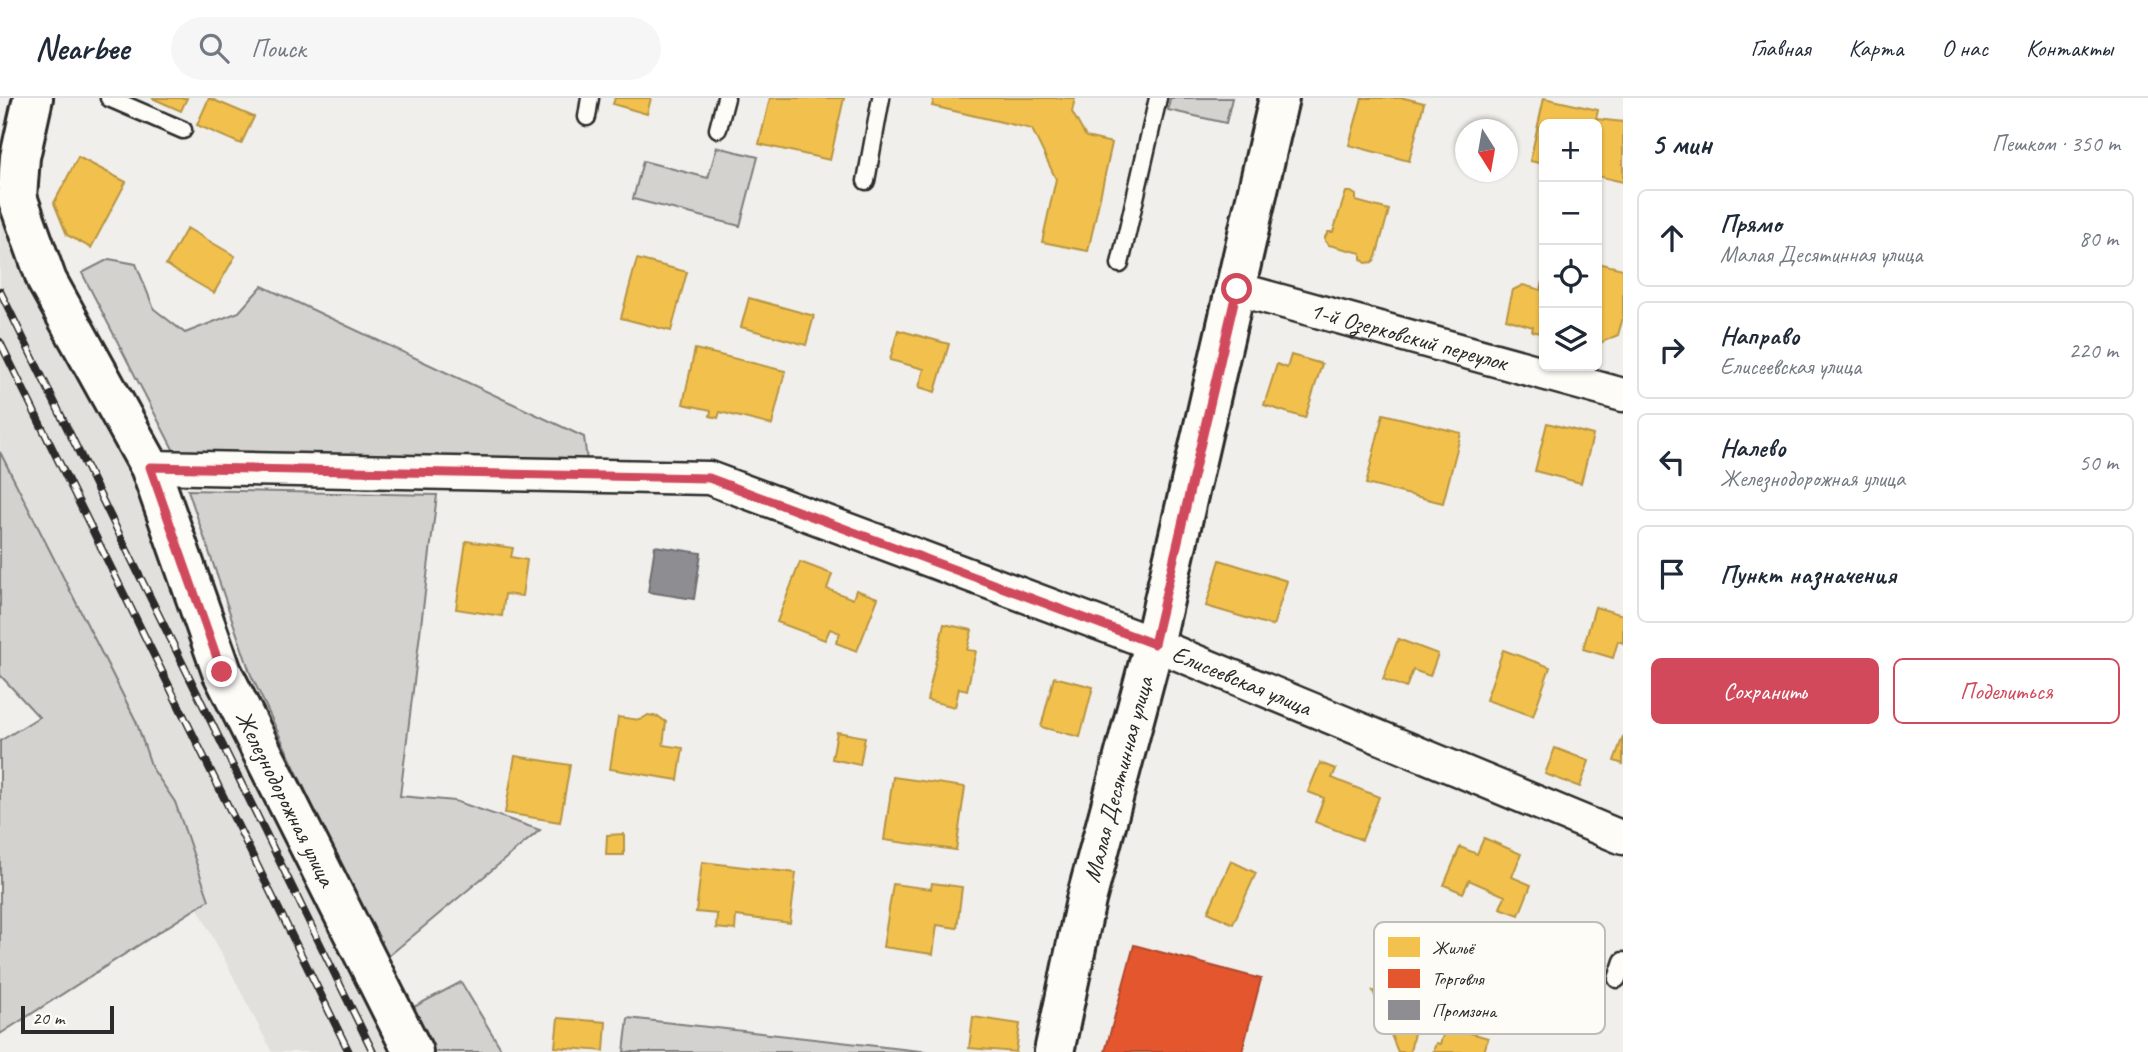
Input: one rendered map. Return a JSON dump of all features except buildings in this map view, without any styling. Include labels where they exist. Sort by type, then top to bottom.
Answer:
[{"type":"street","name":"Железнодорожная улица","points":[[33,98],[20,157],[17,197],[47,281],[150,467],[222,672],[413,1052]]},
{"type":"street","name":"Малая Десятинная улица","points":[[1054,1052],[1086,900],[1154,644],[1279,98]]},
{"type":"street","name":"1-й Озерковский переулок","points":[[1237,289],[1623,395]]},
{"type":"street","name":"Елисеевская улица","points":[[150,467],[709,478],[1154,644],[1623,838]]},
{"type":"lane","points":[[110,98],[183,130]]},
{"type":"lane","points":[[587,117],[590,98]]},
{"type":"lane","points":[[718,129],[726,98]]},
{"type":"lane","points":[[866,181],[881,98]]},
{"type":"lane","points":[[1120,264],[1158,98]]},
{"type":"lane","points":[[1617,979],[1623,961]]},
{"type":"shaded area","points":[[1170,98],[1232,98],[1226,123],[1168,110]]},
{"type":"shaded area","points":[[717,147],[758,157],[740,226],[633,199],[643,161],[708,178]]},
{"type":"shaded area","points":[[0,176],[405,1052],[272,1052],[35,591],[0,516]]},
{"type":"shaded area","points":[[109,259],[136,264],[154,309],[185,333],[239,312],[262,286],[584,437],[587,461],[175,453],[82,273]]},
{"type":"shaded area","points":[[0,452],[136,721],[152,768],[175,802],[209,900],[0,1034],[0,741],[39,717],[0,675]]},
{"type":"shaded area","points":[[188,490],[437,495],[400,796],[455,801],[540,830],[385,959],[251,675]]},
{"type":"shaded area","points":[[461,982],[503,1052],[432,1052],[410,1009]]},
{"type":"shaded area","points":[[628,1018],[929,1052],[624,1052]]},
{"type":"railway","points":[[0,291],[373,1052]]},
{"type":"railway","points":[[0,342],[349,1052]]},
{"type":"route","points":[[222,672],[150,467],[709,478],[1154,644],[1237,289]]}]
